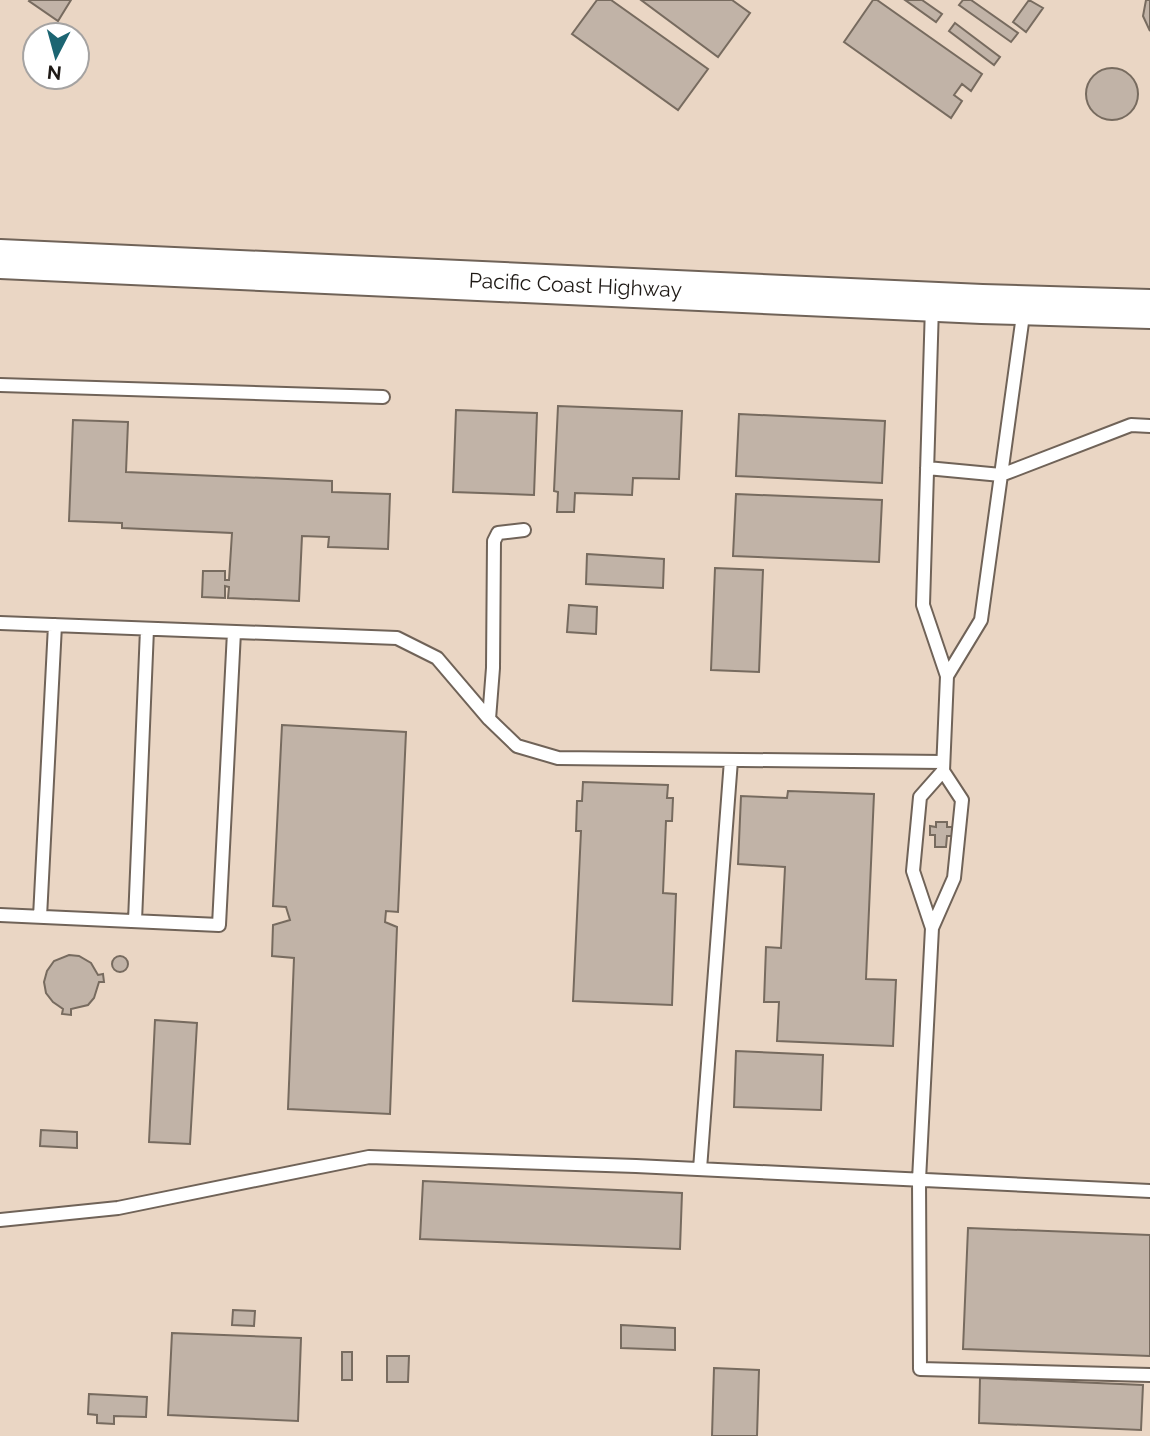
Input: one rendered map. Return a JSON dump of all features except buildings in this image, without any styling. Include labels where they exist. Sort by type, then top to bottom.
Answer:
[{"type":"highway","name":"Pacific Coast Highway","points":[[0,259],[932,302],[1150,309]]},
{"type":"lane","points":[[932,302],[923,605],[947,676],[943,767],[962,800],[954,878],[932,928],[919,1180],[920,1369],[1150,1375]]},
{"type":"lane","points":[[947,676],[981,620],[1024,306]]},
{"type":"lane","points":[[0,385],[383,397]]},
{"type":"lane","points":[[928,468],[1001,475],[1131,425],[1150,426]]},
{"type":"lane","points":[[489,719],[493,668],[494,541],[498,533],[524,530]]},
{"type":"lane","points":[[0,622],[397,638],[437,658],[489,719],[517,746],[558,758],[943,767]]},
{"type":"lane","points":[[40,917],[55,625]]},
{"type":"lane","points":[[135,921],[148,629]]},
{"type":"lane","points":[[0,915],[219,925],[234,632]]},
{"type":"lane","points":[[700,1169],[732,760]]},
{"type":"lane","points":[[932,928],[913,871],[920,797],[943,767]]},
{"type":"lane","points":[[0,1220],[118,1208],[369,1157],[700,1169],[1150,1191]]},
{"type":"shaded area","points":[[0,0],[1150,0],[1150,1436],[0,1436]]}]
